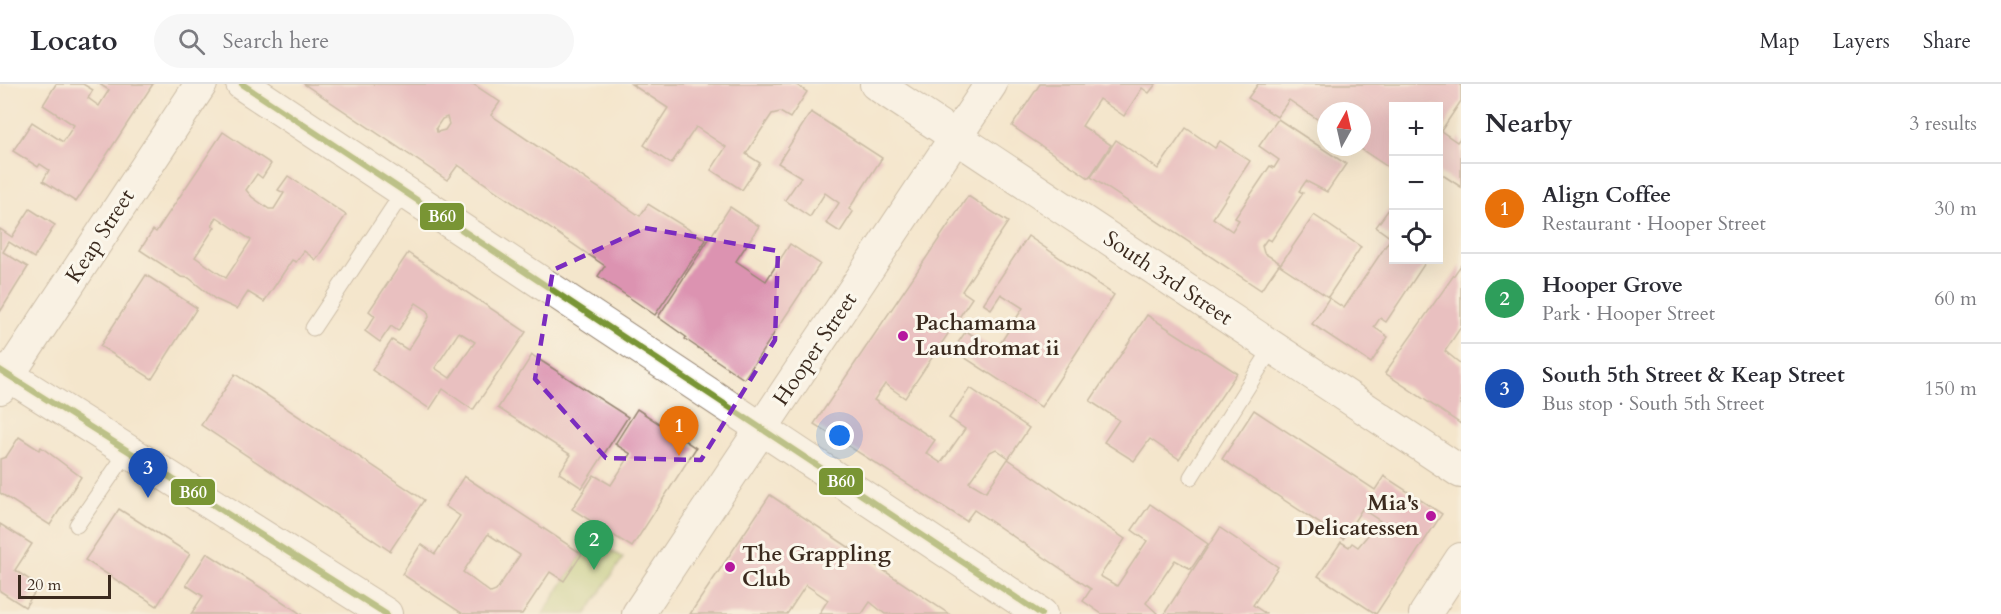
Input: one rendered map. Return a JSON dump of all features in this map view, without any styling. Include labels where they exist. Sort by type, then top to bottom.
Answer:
[{"type":"street","name":"Keap Street","points":[[3,378],[201,84]]},
{"type":"street","points":[[242,84],[1041,614]]},
{"type":"street","name":"South 3rd Street","points":[[876,84],[1461,472]]},
{"type":"street","name":"Hooper Street","points":[[638,614],[991,84]]},
{"type":"street","points":[[3,378],[128,451],[386,614]]},
{"type":"street","points":[[1425,614],[1461,560]]},
{"type":"lane","points":[[313,328],[404,191]]},
{"type":"lane","points":[[1191,477],[1272,348]]},
{"type":"lane","points":[[77,525],[128,451]]},
{"type":"highlighted area","points":[[645,228],[778,251],[775,340],[701,460],[606,458],[535,379],[553,270]]},
{"type":"green space","points":[[592,538],[623,558],[586,614],[543,614]]},
{"type":"building","points":[[56,84],[83,84],[93,90],[88,98],[99,106],[109,90],[99,84],[153,84],[76,202],[43,181],[49,170],[40,164],[38,167],[13,151],[32,122],[63,142],[74,125],[43,105]]},
{"type":"building","points":[[304,84],[473,84],[500,102],[491,115],[640,216],[648,204],[706,240],[655,315],[598,276],[605,266],[458,165],[447,180]],"holes":[[[447,117],[449,124],[445,130],[437,132],[436,128],[442,119]]]},
{"type":"building","points":[[631,84],[795,84],[807,92],[790,118],[780,112],[772,114],[756,138],[746,154],[760,163],[742,190],[711,170],[726,147],[696,127],[671,164],[644,145],[668,108]]},
{"type":"building","points":[[1040,84],[1156,84],[1149,93],[1142,88],[1124,116],[1099,99],[1082,126],[1111,145],[1089,178],[1012,126]]},
{"type":"building","points":[[1258,84],[1461,84],[1461,101],[1443,128],[1443,102],[1389,102],[1389,168],[1371,156],[1371,102],[1317,102],[1317,119],[1289,100],[1277,117],[1248,98]]},
{"type":"building","points":[[811,112],[882,158],[849,209],[853,212],[840,232],[826,223],[839,203],[825,193],[810,217],[785,200],[801,177],[778,163]]},
{"type":"building","points":[[1278,119],[1317,145],[1317,156],[1334,156],[1346,164],[1327,192],[1306,181],[1299,191],[1303,193],[1271,241],[1267,239],[1262,246],[1264,253],[1280,263],[1261,290],[1091,177],[1116,140],[1158,169],[1186,128],[1215,148],[1220,141],[1250,161],[1213,218],[1232,231],[1239,220],[1235,218],[1270,166],[1274,168],[1279,160],[1259,146]]},
{"type":"building","points":[[223,132],[271,164],[262,178],[257,174],[246,190],[269,209],[274,209],[284,193],[278,190],[288,176],[346,215],[316,260],[304,251],[296,262],[292,260],[264,302],[248,292],[237,309],[215,299],[189,278],[181,277],[140,250],[153,230],[156,232]],"holes":[[[217,217],[251,240],[226,278],[195,257],[215,227],[212,225]]]},
{"type":"building","points":[[1443,132],[1457,142],[1461,137],[1461,187],[1443,175]]},
{"type":"building","points":[[968,196],[1008,222],[962,291],[972,298],[905,398],[885,384],[874,400],[935,440],[926,453],[941,463],[965,429],[949,418],[970,388],[1029,428],[1009,458],[996,449],[990,452],[969,482],[986,492],[1008,459],[1125,539],[1100,576],[1117,586],[1147,541],[1132,530],[1150,504],[1208,544],[1191,569],[1175,560],[1146,603],[1158,614],[1102,614],[1083,601],[1091,589],[974,510],[966,521],[814,424]]},
{"type":"building","points":[[730,207],[759,226],[736,261],[766,281],[790,244],[820,264],[744,379],[685,339],[686,337],[658,317]]},
{"type":"building","points":[[30,209],[55,225],[34,258],[9,242],[3,252],[28,267],[0,312],[0,229],[12,237]]},
{"type":"building","points":[[1389,209],[1389,237],[1376,227]]},
{"type":"building","points":[[1314,215],[1361,247],[1328,297],[1280,265]]},
{"type":"building","points":[[1028,236],[1114,295],[1041,407],[953,350],[966,331],[996,350],[1023,308],[1001,294],[991,309],[983,304]]},
{"type":"building","points":[[1389,241],[1389,264],[1424,264],[1386,322],[1380,318],[1374,327],[1388,337],[1371,363],[1312,324],[1329,298],[1344,308]]},
{"type":"building","points":[[408,253],[526,332],[473,410],[443,389],[430,409],[372,370],[392,340],[408,350],[429,317],[428,311],[416,303],[398,331],[391,326],[380,342],[365,331],[375,316],[369,311]],"holes":[[[459,332],[475,342],[450,378],[435,368]]]},
{"type":"building","points":[[1461,265],[1461,327],[1445,351],[1461,364],[1461,424],[1385,373]]},
{"type":"building","points":[[146,275],[197,308],[152,379],[100,346]]},
{"type":"building","points":[[1147,315],[1237,373],[1179,459],[1150,439],[1134,461],[1104,442],[1119,420],[1090,401]]},
{"type":"building","points":[[532,355],[628,417],[582,488],[559,473],[571,455],[498,408]]},
{"type":"building","points":[[235,374],[424,500],[390,551],[201,425]]},
{"type":"building","points":[[637,409],[696,448],[632,547],[572,509],[594,475],[611,485],[631,454],[615,444]]},
{"type":"building","points":[[1254,410],[1375,490],[1384,476],[1442,514],[1376,614],[1318,576],[1341,542],[1349,547],[1352,543],[1358,547],[1380,521],[1362,509],[1343,539],[1222,459]]},
{"type":"building","points":[[19,437],[39,450],[41,447],[81,477],[50,525],[0,493],[0,459],[6,457]]},
{"type":"building","points":[[464,476],[582,554],[564,581],[550,572],[522,614],[463,614],[402,574],[421,544],[435,554],[460,516],[445,506]],"holes":[[[488,534],[520,555],[496,591],[491,593],[463,572]]]},
{"type":"building","points":[[770,495],[949,614],[885,614],[870,602],[862,614],[819,614],[828,600],[806,585],[787,614],[690,614]]},
{"type":"building","points":[[119,509],[190,554],[157,606],[85,560]]},
{"type":"building","points":[[0,524],[32,544],[15,570],[39,586],[25,607],[0,591]]},
{"type":"building","points":[[1220,528],[1278,567],[1253,605],[1266,614],[1164,614]]},
{"type":"building","points":[[207,553],[301,614],[191,614],[203,596],[186,585]]},
{"type":"transit line","name":"B60","points":[[242,84],[1041,614]]},
{"type":"transit line","name":"B60","points":[[0,370],[386,614]]},
{"type":"place","name":"Pachamama Laundromat ii","points":[[903,336]]},
{"type":"place","name":"Align Coffee","points":[[679,456]]},
{"type":"place","name":"South 5th Street & Keap Street","points":[[148,498]]},
{"type":"place","name":"Mia's Delicatessen","points":[[1431,516]]},
{"type":"place","name":"The Grappling Club","points":[[730,567]]},
{"type":"place","name":"Hooper Grove","points":[[594,570]]}]
